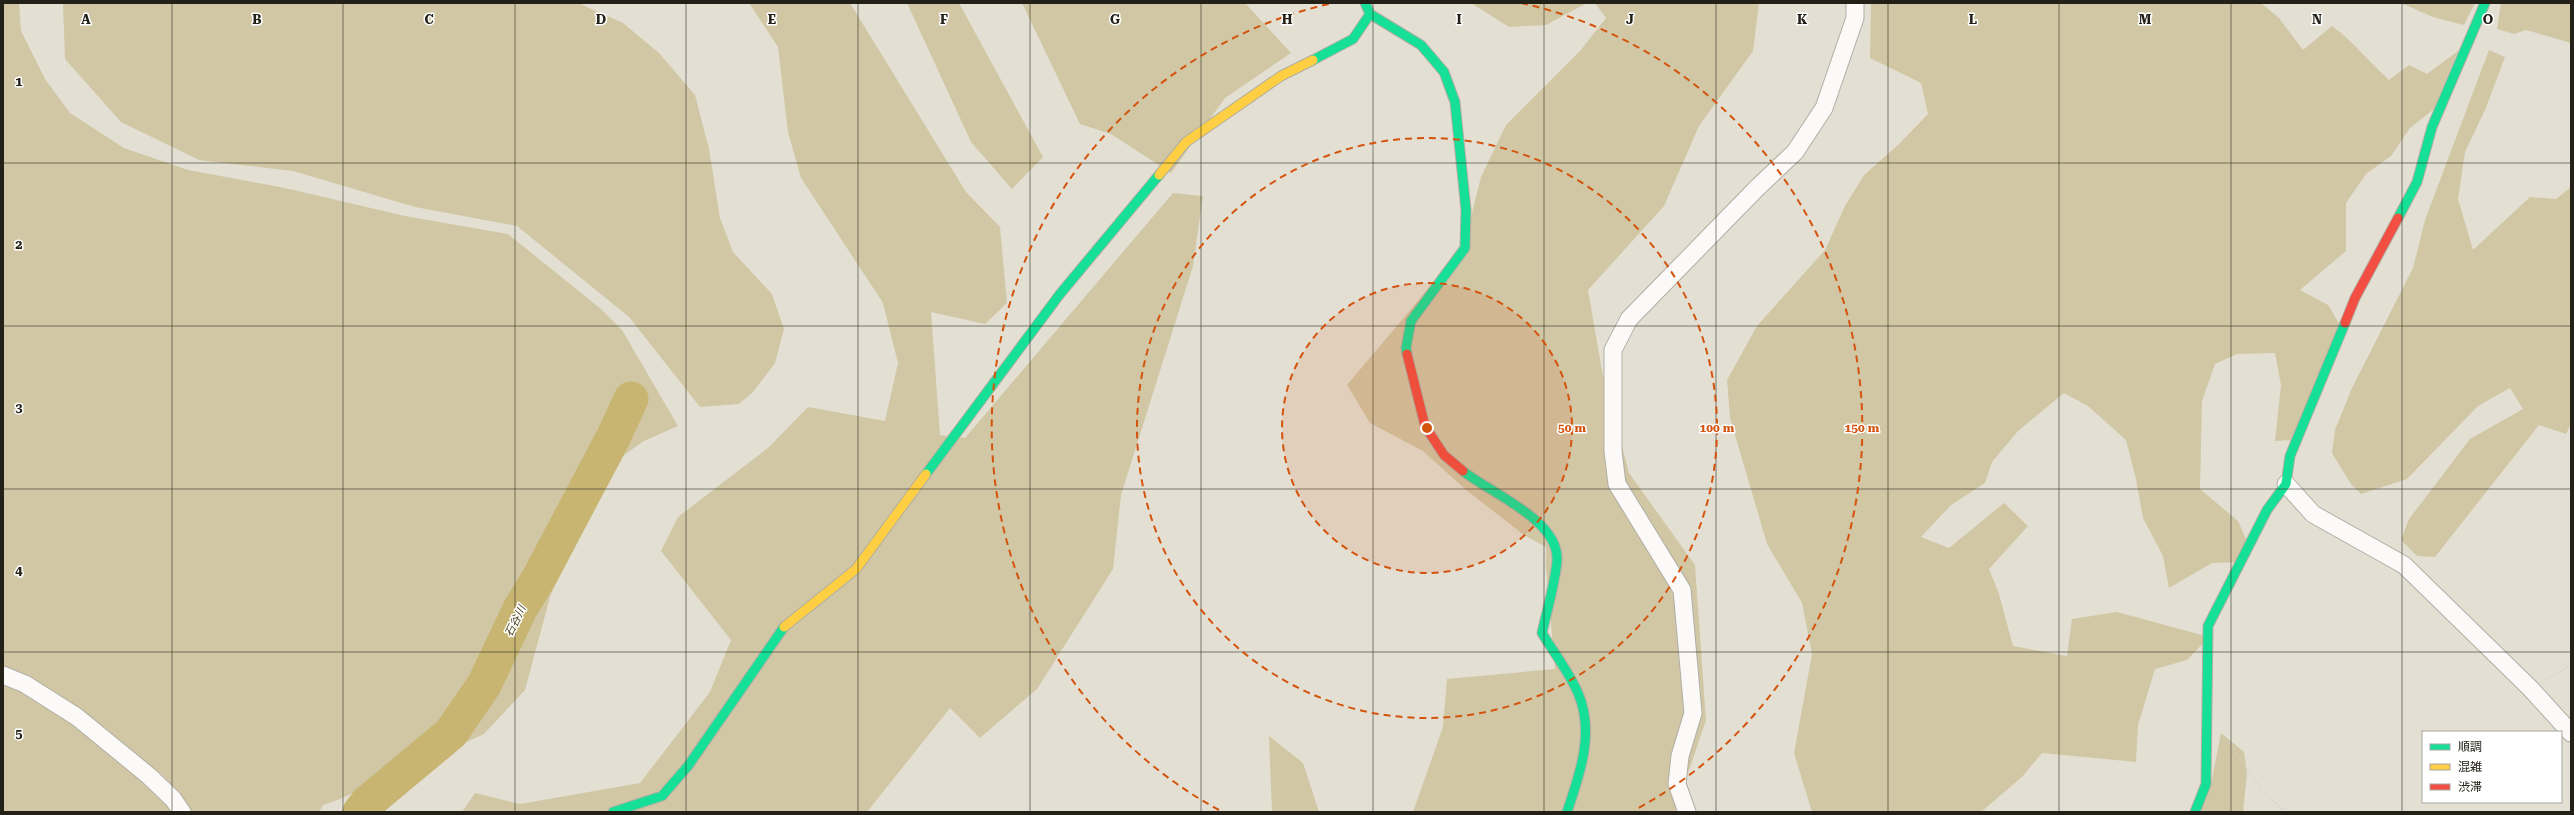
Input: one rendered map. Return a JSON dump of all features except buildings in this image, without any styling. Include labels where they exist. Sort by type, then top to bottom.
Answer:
[{"type":"street","points":[[1365,3],[1370,14],[1421,45],[1444,72],[1455,102],[1466,210],[1465,248],[1411,321],[1406,348],[1424,426],[1444,455],[1475,481],[1536,519],[1555,544],[1557,560],[1542,632],[1578,694],[1586,722],[1580,774],[1567,812]]},
{"type":"street","points":[[1687,812],[1677,784],[1680,756],[1693,713],[1682,590],[1617,484],[1613,451],[1614,350],[1629,319],[1756,188],[1795,152],[1824,108],[1855,18],[1855,3]]},
{"type":"street","points":[[2195,812],[2206,784],[2208,626],[2267,510],[2286,484],[2290,456],[2355,298],[2418,182],[2432,127],[2485,3]]},
{"type":"street","points":[[613,812],[662,796],[688,766],[782,629],[856,569],[1060,294],[1186,142],[1281,76],[1353,40],[1370,14]]},
{"type":"street","points":[[2286,484],[2313,514],[2404,565],[2530,688],[2571,733]]},
{"type":"street","points":[[3,675],[25,684],[77,717],[149,776],[173,799],[182,812]]},
{"type":"path","points":[[2530,688],[2571,665]]},
{"type":"path","points":[[2226,739],[2261,789],[2285,812]]},
{"type":"shaded area","points":[[3,3],[19,3],[21,31],[45,79],[70,113],[124,148],[188,170],[285,188],[405,216],[508,234],[601,309],[622,330],[678,426],[644,441],[614,462],[596,488],[550,597],[525,690],[484,734],[340,799],[323,805],[319,812],[3,812]]},
{"type":"shaded area","points":[[63,3],[578,3],[623,23],[659,53],[695,95],[709,149],[720,218],[733,252],[772,294],[784,329],[775,363],[753,392],[739,404],[700,407],[629,317],[517,226],[415,207],[293,171],[199,160],[121,122],[65,59]]},
{"type":"shaded area","points":[[749,3],[850,3],[966,192],[1000,227],[1007,303],[985,324],[931,312],[940,435],[965,438],[1173,193],[1203,196],[1193,266],[1121,495],[1113,569],[1037,689],[980,738],[950,708],[867,812],[462,812],[475,793],[520,804],[640,783],[710,692],[731,640],[661,551],[678,517],[768,448],[808,407],[885,421],[898,363],[883,303],[801,178],[788,132],[778,47]]},
{"type":"shaded area","points":[[907,3],[959,3],[1043,157],[1012,189],[971,142]]},
{"type":"shaded area","points":[[1022,3],[1245,3],[1291,53],[1225,98],[1171,173],[1111,134],[1080,124]]},
{"type":"shaded area","points":[[1471,3],[1587,3],[1546,25],[1509,27]]},
{"type":"shaded area","points":[[1595,3],[1759,3],[1753,51],[1699,126],[1664,206],[1588,290],[1602,371],[1629,473],[1695,565],[1706,720],[1675,812],[1413,812],[1443,727],[1447,679],[1555,669],[1546,568],[1546,547],[1524,535],[1465,489],[1423,451],[1370,423],[1347,385],[1427,290],[1466,237],[1481,177],[1506,125],[1580,51],[1606,18]]},
{"type":"shaded area","points":[[1871,3],[2261,3],[2279,18],[2303,50],[2332,26],[2347,38],[2389,80],[2409,65],[2427,74],[2458,51],[2434,109],[2410,128],[2391,156],[2366,174],[2346,203],[2346,251],[2300,290],[2328,305],[2340,325],[2295,440],[2275,441],[2281,385],[2275,353],[2237,354],[2215,364],[2202,401],[2200,489],[2238,521],[2249,546],[2243,562],[2212,563],[2169,588],[2163,556],[2143,518],[2136,479],[2126,440],[2088,406],[2064,393],[2018,431],[1992,462],[1985,483],[1951,505],[1921,537],[1949,548],[2004,503],[2028,526],[1989,569],[1999,594],[2013,646],[2067,656],[2072,619],[2117,612],[2209,637],[2187,660],[2155,669],[2138,725],[2136,762],[2042,753],[2022,777],[1981,812],[1812,812],[1794,753],[1812,654],[1802,603],[1767,544],[1730,418],[1727,380],[1757,326],[1825,250],[1845,206],[1864,175],[1899,144],[1928,114],[1921,83],[1870,58]]},
{"type":"shaded area","points":[[2401,3],[2475,3],[2464,25],[2433,17]]},
{"type":"shaded area","points":[[2501,3],[2571,3],[2571,43],[2526,30],[2514,34],[2497,29]]},
{"type":"shaded area","points":[[2489,50],[2505,57],[2485,110],[2465,152],[2458,199],[2473,250],[2530,197],[2556,199],[2571,187],[2571,424],[2566,434],[2539,425],[2435,557],[2417,556],[2401,540],[2409,519],[2470,439],[2523,409],[2510,388],[2478,406],[2407,479],[2361,494],[2351,484],[2332,453],[2335,430],[2352,388],[2413,268],[2425,220]]},
{"type":"shaded area","points":[[2221,733],[2244,752],[2247,774],[2243,812],[2193,812],[2212,779]]},
{"type":"shaded area","points":[[1269,736],[1303,763],[1319,812],[1272,812]]},
{"type":"waterway","name":"石谷川","points":[[360,812],[367,803],[451,733],[484,685],[520,609],[540,576],[614,436],[631,399]]},
{"type":"traffic: fast","points":[[1365,3],[1370,14],[1421,45],[1444,72],[1455,102],[1466,210],[1465,248],[1411,321],[1406,348],[1407,354]]},
{"type":"traffic: fast","points":[[2398,218],[2417,182],[2432,127],[2485,3]]},
{"type":"traffic: fast","points":[[1313,60],[1353,39],[1370,14]]},
{"type":"traffic: fast","points":[[926,474],[1060,294],[1159,175]]},
{"type":"traffic: fast","points":[[2195,812],[2206,784],[2208,626],[2267,510],[2286,484],[2290,456],[2345,323]]},
{"type":"traffic: fast","points":[[1463,471],[1536,520],[1547,533],[1555,546],[1557,561],[1556,570],[1542,633],[1566,670],[1578,693],[1583,708],[1585,723],[1584,753],[1581,768],[1567,812]]},
{"type":"traffic: fast","points":[[613,812],[662,796],[688,766],[784,627]]},
{"type":"traffic: slow","points":[[1159,175],[1186,142],[1281,76],[1313,60]]},
{"type":"traffic: slow","points":[[784,627],[856,569],[926,474]]},
{"type":"traffic: jam","points":[[2345,323],[2355,298],[2398,218]]},
{"type":"traffic: jam","points":[[1407,354],[1425,426],[1444,455],[1463,471]]}]
